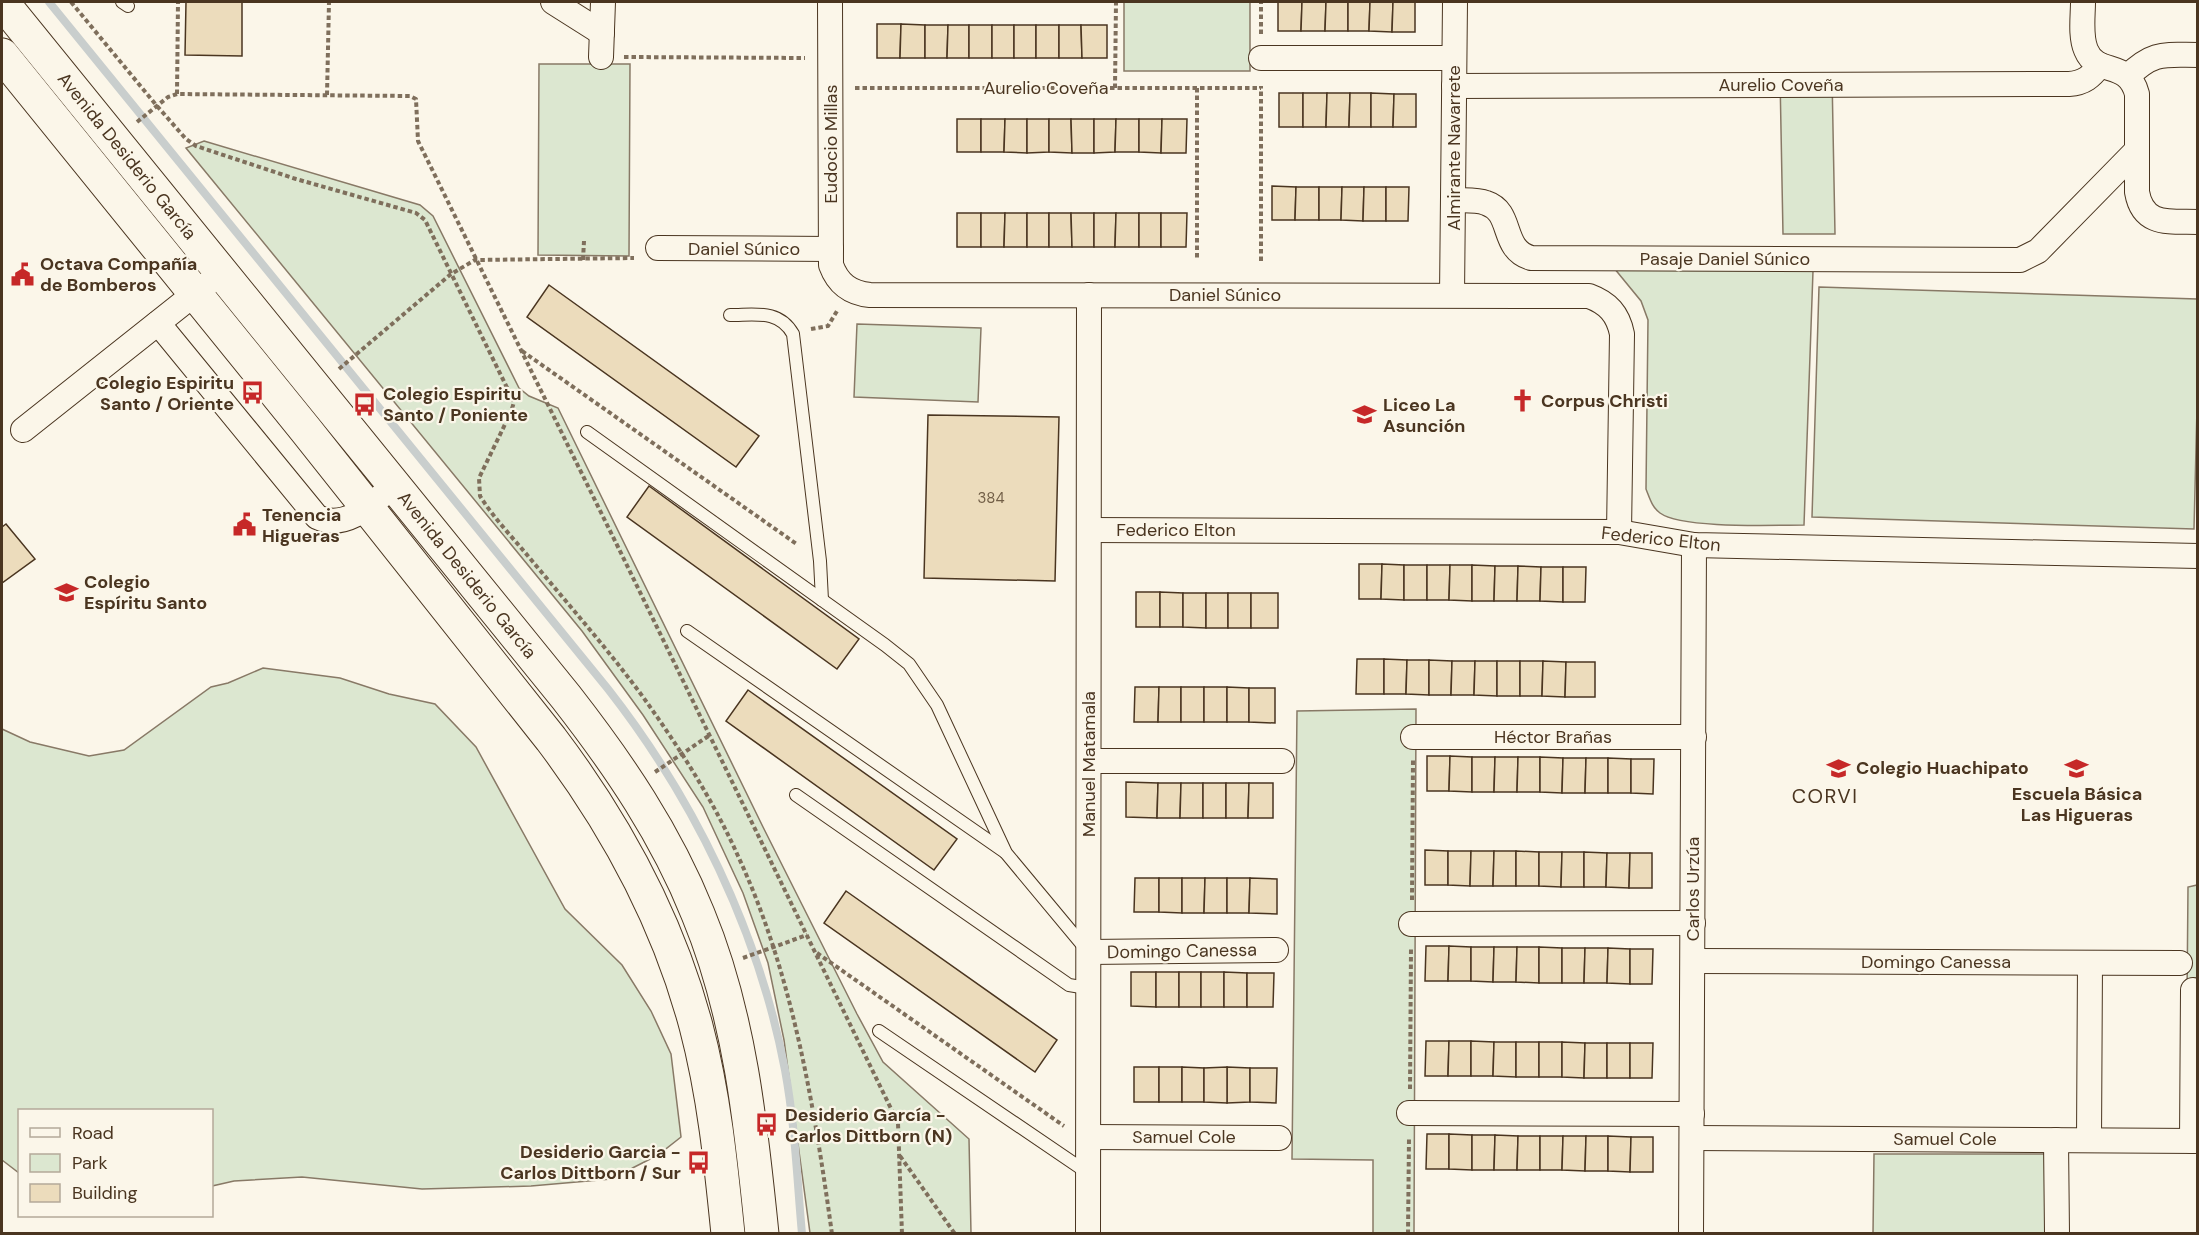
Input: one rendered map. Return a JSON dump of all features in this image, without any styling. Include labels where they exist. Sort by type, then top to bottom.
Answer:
[{"type":"main road","name":"Avenida Desiderio García","points":[[2,2],[603,744],[654,823],[699,915],[730,1016],[742,1070],[750,1123],[762,1233]]},
{"type":"main road","name":"Avenida Desiderio García","points":[[2,55],[431,586],[582,780],[611,826],[658,918],[696,1026],[720,1153],[728,1233]]},
{"type":"main road","points":[[100,176],[127,155]]},
{"type":"main road","points":[[431,586],[458,565]]},
{"type":"main road","points":[[696,1026],[730,1016]]},
{"type":"street","points":[[553,2],[602,45]]},
{"type":"street","points":[[602,45],[603,2]]},
{"type":"street","name":"Eudocio Millas","points":[[830,2],[831,265],[835,275],[846,287]]},
{"type":"street","name":"Almirante Navarrete","points":[[1452,295],[1455,2]]},
{"type":"street","points":[[2083,2],[2085,49],[2100,65],[2119,70],[2128,76],[2137,94],[2139,203],[2152,218],[2162,221],[2198,222]]},
{"type":"street","points":[[2128,76],[2151,58],[2165,55],[2198,55]]},
{"type":"street","points":[[1261,58],[1454,58]]},
{"type":"street","name":"Aurelio Coveña","points":[[1454,86],[2069,84],[2087,80],[2100,65]]},
{"type":"street","name":"Pasaje Daniel Súnico","points":[[1453,201],[1479,201],[1491,205],[1503,217],[1513,247],[1518,253],[1531,258],[2013,260],[2027,258],[2037,250],[2137,150]]},
{"type":"street","name":"Daniel Súnico","points":[[658,248],[831,249]]},
{"type":"street","points":[[23,430],[221,272]]},
{"type":"street","name":"Daniel Súnico","points":[[846,287],[870,295],[1578,294],[1600,300],[1608,306],[1620,324],[1622,334],[1619,532]]},
{"type":"street","name":"Manuel Matamala","points":[[1088,1233],[1089,295]]},
{"type":"street","points":[[158,323],[317,517],[333,522],[341,521],[367,507],[394,485]]},
{"type":"street","name":"Federico Elton","points":[[1089,530],[1619,532],[1694,545],[2198,556]]},
{"type":"street","name":"Carlos Urzúa","points":[[1691,1233],[1694,545]]},
{"type":"street","name":"Héctor Brañas","points":[[1413,737],[1694,737]]},
{"type":"street","points":[[1089,761],[1282,761]]},
{"type":"street","points":[[1411,924],[1693,923]]},
{"type":"street","name":"Domingo Canessa","points":[[1089,952],[1276,950]]},
{"type":"street","name":"Domingo Canessa","points":[[1693,962],[2180,963]]},
{"type":"street","points":[[2090,963],[2090,1140]]},
{"type":"street","points":[[2193,990],[2195,1141]]},
{"type":"street","name":"Samuel Cole","points":[[1409,1113],[2056,1140],[2195,1141]]},
{"type":"street","name":"Samuel Cole","points":[[1089,1137],[1279,1138]]},
{"type":"street","points":[[2056,1140],[2057,1233]]},
{"type":"lane","points":[[730,315],[771,316],[782,319],[793,334],[820,561],[822,600]]},
{"type":"lane","points":[[587,432],[909,664],[937,705],[1006,853],[1089,952]]},
{"type":"lane","points":[[687,631],[1006,853]]},
{"type":"lane","points":[[796,795],[1069,985],[1081,987],[1089,984]]},
{"type":"lane","points":[[879,1031],[1089,1173]]},
{"type":"path","points":[[70,2],[186,139],[206,151],[416,213],[427,224],[514,402],[479,478],[480,496],[621,669],[703,788],[739,858],[773,948],[791,1005],[807,1076],[832,1233]]},
{"type":"path","points":[[177,94],[178,2]]},
{"type":"path","points":[[327,95],[329,2]]},
{"type":"path","points":[[1115,88],[1116,2]]},
{"type":"path","points":[[1260,261],[1261,2]]},
{"type":"path","points":[[602,45],[830,58]]},
{"type":"path","name":"Aurelio Coveña","points":[[830,88],[1261,88]]},
{"type":"path","points":[[1197,88],[1197,260]]},
{"type":"path","points":[[137,123],[168,97],[177,94],[410,96],[416,99],[418,141],[898,1123],[902,1233]]},
{"type":"path","points":[[583,260],[584,242]]},
{"type":"path","points":[[338,370],[451,274],[475,260],[650,258],[658,248]]},
{"type":"path","points":[[793,334],[828,326],[846,287]]},
{"type":"path","points":[[521,350],[820,561]]},
{"type":"path","points":[[655,771],[710,735]]},
{"type":"path","points":[[1408,1233],[1413,737]]},
{"type":"path","points":[[744,958],[807,935]]},
{"type":"path","points":[[816,953],[1064,1126]]},
{"type":"path","points":[[899,1155],[955,1233]]},
{"type":"green space","points":[[1124,2],[1250,2],[1250,71],[1124,71]]},
{"type":"green space","points":[[539,64],[630,64],[629,256],[538,255]]},
{"type":"green space","points":[[1832,76],[1835,234],[1783,234],[1780,77]]},
{"type":"green space","points":[[204,141],[420,205],[433,216],[519,388],[529,396],[558,408],[763,827],[883,1062],[969,1139],[971,1233],[810,1233],[784,1040],[768,963],[743,893],[703,807],[643,715],[582,631],[186,148]]},
{"type":"green space","points":[[1614,268],[1813,271],[1804,525],[1729,525],[1688,522],[1671,518],[1655,508],[1646,489],[1648,320],[1641,301]]},
{"type":"green space","points":[[1819,287],[2197,299],[2194,529],[1812,517]]},
{"type":"green space","points":[[857,324],[981,328],[978,402],[854,397]]},
{"type":"green space","points":[[263,668],[340,678],[389,694],[435,704],[476,747],[565,909],[622,965],[651,1011],[671,1054],[681,1137],[658,1155],[611,1179],[531,1186],[422,1189],[302,1177],[234,1181],[213,1186],[213,1109],[18,1109],[18,1172],[2,1160],[2,729],[30,742],[89,756],[124,750],[211,687],[228,683]]},
{"type":"green space","points":[[1416,709],[1414,1233],[1373,1233],[1373,1160],[1292,1159],[1297,711]]},
{"type":"green space","points":[[2197,885],[2197,1110],[2186,1110],[2188,887]]},
{"type":"green space","points":[[1874,1154],[2045,1154],[2045,1233],[1873,1234]]},
{"type":"building","points":[[186,2],[242,2],[242,56],[185,55]]},
{"type":"building","points":[[1278,2],[1302,2],[1301,31],[1278,31]]},
{"type":"building","points":[[1302,2],[1326,2],[1325,31],[1301,31]]},
{"type":"building","points":[[1326,2],[1348,2],[1348,31],[1325,31]]},
{"type":"building","points":[[1348,2],[1370,2],[1369,31],[1348,31]]},
{"type":"building","points":[[1370,2],[1393,2],[1392,32],[1369,31]]},
{"type":"building","points":[[1393,2],[1415,2],[1415,32],[1392,32]]},
{"type":"building","points":[[877,24],[901,24],[900,58],[877,58]]},
{"type":"building","points":[[901,24],[925,25],[925,58],[900,58]]},
{"type":"building","points":[[925,25],[948,25],[947,58],[925,58]]},
{"type":"building","points":[[948,25],[969,25],[969,58],[947,58]]},
{"type":"building","points":[[969,25],[992,25],[992,58],[969,58]]},
{"type":"building","points":[[992,25],[1014,25],[1014,58],[992,58]]},
{"type":"building","points":[[1014,25],[1036,25],[1036,58],[1014,58]]},
{"type":"building","points":[[1036,25],[1059,25],[1059,58],[1036,58]]},
{"type":"building","points":[[1059,25],[1081,25],[1082,58],[1059,58]]},
{"type":"building","points":[[1081,25],[1107,25],[1107,58],[1082,58]]},
{"type":"building","points":[[1279,93],[1303,93],[1303,127],[1279,127]]},
{"type":"building","points":[[1303,93],[1327,93],[1326,127],[1303,127]]},
{"type":"building","points":[[1327,93],[1350,93],[1349,127],[1326,127]]},
{"type":"building","points":[[1350,93],[1371,93],[1371,127],[1349,127]]},
{"type":"building","points":[[1371,93],[1394,94],[1393,127],[1371,127]]},
{"type":"building","points":[[1394,94],[1416,94],[1416,127],[1393,127]]},
{"type":"building","points":[[957,119],[981,119],[981,152],[957,152]]},
{"type":"building","points":[[981,119],[1005,119],[1004,152],[981,152]]},
{"type":"building","points":[[1005,119],[1027,119],[1027,153],[1004,152]]},
{"type":"building","points":[[1027,119],[1049,119],[1049,152],[1027,153]]},
{"type":"building","points":[[1049,119],[1071,119],[1072,153],[1049,152]]},
{"type":"building","points":[[1071,119],[1094,119],[1094,153],[1072,153]]},
{"type":"building","points":[[1094,119],[1116,119],[1115,152],[1094,153]]},
{"type":"building","points":[[1116,119],[1139,119],[1139,152],[1115,152]]},
{"type":"building","points":[[1139,119],[1162,119],[1161,153],[1139,152]]},
{"type":"building","points":[[1162,119],[1187,119],[1186,153],[1161,153]]},
{"type":"building","points":[[1272,186],[1296,187],[1295,220],[1272,220]]},
{"type":"building","points":[[1296,187],[1319,187],[1319,220],[1295,220]]},
{"type":"building","points":[[1319,187],[1342,187],[1341,220],[1319,220]]},
{"type":"building","points":[[1342,187],[1364,187],[1363,221],[1341,220]]},
{"type":"building","points":[[1364,187],[1386,187],[1386,221],[1363,221]]},
{"type":"building","points":[[1386,187],[1409,187],[1408,221],[1386,221]]},
{"type":"building","points":[[957,213],[981,213],[981,247],[957,247]]},
{"type":"building","points":[[981,213],[1005,213],[1004,247],[981,247]]},
{"type":"building","points":[[1005,213],[1027,213],[1027,247],[1004,247]]},
{"type":"building","points":[[1027,213],[1049,213],[1049,247],[1027,247]]},
{"type":"building","points":[[1049,213],[1071,213],[1072,247],[1049,247]]},
{"type":"building","points":[[1071,213],[1094,213],[1094,247],[1072,247]]},
{"type":"building","points":[[1094,213],[1116,213],[1115,247],[1094,247]]},
{"type":"building","points":[[1116,213],[1139,213],[1139,247],[1115,247]]},
{"type":"building","points":[[1139,213],[1161,213],[1161,247],[1139,247]]},
{"type":"building","points":[[1161,213],[1187,213],[1186,247],[1161,247]]},
{"type":"building","points":[[549,285],[759,436],[736,467],[527,317]]},
{"type":"building","points":[[928,415],[1059,417],[1055,581],[924,578]]},
{"type":"building","points":[[649,486],[859,639],[837,669],[627,517]]},
{"type":"building","points":[[6,524],[35,559],[2,583],[2,527]]},
{"type":"building","points":[[1359,564],[1382,564],[1381,599],[1359,599]]},
{"type":"building","points":[[1382,564],[1404,565],[1404,600],[1381,599]]},
{"type":"building","points":[[1404,565],[1427,565],[1427,600],[1404,600]]},
{"type":"building","points":[[1427,565],[1450,565],[1449,600],[1427,600]]},
{"type":"building","points":[[1450,565],[1472,565],[1472,601],[1449,600]]},
{"type":"building","points":[[1472,565],[1495,566],[1494,601],[1472,601]]},
{"type":"building","points":[[1495,566],[1518,566],[1517,601],[1494,601]]},
{"type":"building","points":[[1518,566],[1541,567],[1540,601],[1517,601]]},
{"type":"building","points":[[1541,567],[1563,567],[1563,602],[1540,601]]},
{"type":"building","points":[[1563,567],[1586,567],[1585,602],[1563,602]]},
{"type":"building","points":[[1136,592],[1160,592],[1160,627],[1136,627]]},
{"type":"building","points":[[1160,592],[1183,593],[1183,627],[1160,627]]},
{"type":"building","points":[[1183,593],[1206,593],[1206,628],[1183,627]]},
{"type":"building","points":[[1206,593],[1228,593],[1228,628],[1206,628]]},
{"type":"building","points":[[1228,593],[1251,593],[1251,628],[1228,628]]},
{"type":"building","points":[[1251,593],[1278,593],[1278,628],[1251,628]]},
{"type":"building","points":[[1357,659],[1384,659],[1384,694],[1356,694]]},
{"type":"building","points":[[1384,659],[1407,660],[1406,694],[1384,694]]},
{"type":"building","points":[[1407,660],[1429,660],[1429,695],[1406,694]]},
{"type":"building","points":[[1429,660],[1452,661],[1451,695],[1429,695]]},
{"type":"building","points":[[1452,661],[1475,661],[1474,695],[1451,695]]},
{"type":"building","points":[[1475,661],[1497,661],[1497,696],[1474,695]]},
{"type":"building","points":[[1497,661],[1520,661],[1520,696],[1497,696]]},
{"type":"building","points":[[1520,661],[1543,661],[1542,696],[1520,696]]},
{"type":"building","points":[[1543,661],[1566,662],[1565,697],[1542,696]]},
{"type":"building","points":[[1566,662],[1595,662],[1595,697],[1565,697]]},
{"type":"building","points":[[1135,687],[1159,687],[1158,722],[1134,722]]},
{"type":"building","points":[[1159,687],[1181,687],[1181,722],[1158,722]]},
{"type":"building","points":[[1181,687],[1204,687],[1204,722],[1181,722]]},
{"type":"building","points":[[1204,687],[1227,687],[1227,722],[1204,722]]},
{"type":"building","points":[[1227,687],[1249,688],[1249,722],[1227,722]]},
{"type":"building","points":[[1249,688],[1275,688],[1275,723],[1249,722]]},
{"type":"building","points":[[748,690],[957,839],[934,870],[726,721]]},
{"type":"building","points":[[1427,756],[1450,756],[1449,791],[1427,791]]},
{"type":"building","points":[[1450,756],[1472,757],[1472,792],[1449,791]]},
{"type":"building","points":[[1472,757],[1495,757],[1494,792],[1472,792]]},
{"type":"building","points":[[1495,757],[1518,757],[1517,792],[1494,792]]},
{"type":"building","points":[[1518,757],[1540,757],[1540,792],[1517,792]]},
{"type":"building","points":[[1540,757],[1563,758],[1562,793],[1540,792]]},
{"type":"building","points":[[1563,758],[1586,758],[1585,793],[1562,793]]},
{"type":"building","points":[[1586,758],[1608,758],[1608,793],[1585,793]]},
{"type":"building","points":[[1608,758],[1631,759],[1631,793],[1608,793]]},
{"type":"building","points":[[1631,759],[1654,759],[1653,794],[1631,793]]},
{"type":"building","points":[[1126,782],[1158,783],[1157,818],[1126,817]]},
{"type":"building","points":[[1158,783],[1181,783],[1180,818],[1157,818]]},
{"type":"building","points":[[1181,783],[1203,783],[1203,818],[1180,818]]},
{"type":"building","points":[[1203,783],[1226,783],[1226,818],[1203,818]]},
{"type":"building","points":[[1226,783],[1249,783],[1248,818],[1226,818]]},
{"type":"building","points":[[1249,783],[1273,783],[1273,818],[1248,818]]},
{"type":"building","points":[[1425,850],[1448,851],[1448,885],[1425,885]]},
{"type":"building","points":[[1448,851],[1471,851],[1470,886],[1448,885]]},
{"type":"building","points":[[1471,851],[1494,851],[1493,886],[1470,886]]},
{"type":"building","points":[[1494,851],[1516,851],[1516,886],[1493,886]]},
{"type":"building","points":[[1516,851],[1539,852],[1539,886],[1516,886]]},
{"type":"building","points":[[1539,852],[1562,852],[1561,887],[1539,886]]},
{"type":"building","points":[[1562,852],[1584,852],[1584,887],[1561,887]]},
{"type":"building","points":[[1584,852],[1607,853],[1606,887],[1584,887]]},
{"type":"building","points":[[1607,853],[1630,853],[1629,888],[1606,887]]},
{"type":"building","points":[[1630,853],[1652,853],[1652,888],[1629,888]]},
{"type":"building","points":[[1135,878],[1159,878],[1159,912],[1134,912]]},
{"type":"building","points":[[1159,878],[1182,878],[1182,913],[1159,912]]},
{"type":"building","points":[[1182,878],[1205,878],[1204,913],[1182,913]]},
{"type":"building","points":[[1205,878],[1227,878],[1227,913],[1204,913]]},
{"type":"building","points":[[1227,878],[1250,878],[1249,913],[1227,913]]},
{"type":"building","points":[[1250,878],[1277,879],[1277,914],[1249,913]]},
{"type":"building","points":[[846,891],[1057,1040],[1035,1072],[824,923]]},
{"type":"building","points":[[1426,946],[1449,946],[1448,981],[1425,981]]},
{"type":"building","points":[[1449,946],[1471,947],[1471,981],[1448,981]]},
{"type":"building","points":[[1471,947],[1494,947],[1493,982],[1471,981]]},
{"type":"building","points":[[1494,947],[1517,947],[1516,982],[1493,982]]},
{"type":"building","points":[[1517,947],[1539,947],[1539,983],[1516,982]]},
{"type":"building","points":[[1539,947],[1562,948],[1562,983],[1539,983]]},
{"type":"building","points":[[1562,948],[1585,948],[1584,983],[1562,983]]},
{"type":"building","points":[[1585,948],[1608,948],[1607,983],[1584,983]]},
{"type":"building","points":[[1608,948],[1630,949],[1630,984],[1607,983]]},
{"type":"building","points":[[1630,949],[1653,949],[1652,984],[1630,984]]},
{"type":"building","points":[[1131,972],[1156,972],[1156,1007],[1131,1006]]},
{"type":"building","points":[[1156,972],[1179,972],[1179,1007],[1156,1007]]},
{"type":"building","points":[[1179,972],[1201,972],[1201,1007],[1179,1007]]},
{"type":"building","points":[[1201,972],[1224,972],[1224,1007],[1201,1007]]},
{"type":"building","points":[[1224,972],[1247,973],[1247,1007],[1224,1007]]},
{"type":"building","points":[[1247,973],[1274,973],[1273,1007],[1247,1007]]},
{"type":"building","points":[[1426,1041],[1449,1041],[1448,1076],[1425,1076]]},
{"type":"building","points":[[1449,1041],[1471,1041],[1471,1076],[1448,1076]]},
{"type":"building","points":[[1471,1041],[1494,1042],[1493,1076],[1471,1076]]},
{"type":"building","points":[[1494,1042],[1516,1042],[1516,1077],[1493,1076]]},
{"type":"building","points":[[1516,1042],[1539,1042],[1539,1077],[1516,1077]]},
{"type":"building","points":[[1539,1042],[1562,1042],[1562,1077],[1539,1077]]},
{"type":"building","points":[[1562,1042],[1585,1043],[1584,1078],[1562,1077]]},
{"type":"building","points":[[1585,1043],[1607,1043],[1607,1078],[1584,1078]]},
{"type":"building","points":[[1607,1043],[1630,1043],[1630,1078],[1607,1078]]},
{"type":"building","points":[[1630,1043],[1653,1043],[1652,1078],[1630,1078]]},
{"type":"building","points":[[1134,1067],[1159,1067],[1159,1102],[1134,1102]]},
{"type":"building","points":[[1159,1067],[1182,1067],[1182,1102],[1159,1102]]},
{"type":"building","points":[[1182,1067],[1204,1068],[1204,1102],[1182,1102]]},
{"type":"building","points":[[1227,1067],[1250,1068],[1250,1102],[1227,1103]]},
{"type":"building","points":[[1227,1067],[1227,1103],[1204,1102],[1204,1068]]},
{"type":"building","points":[[1250,1068],[1277,1068],[1276,1103],[1250,1102]]},
{"type":"building","points":[[1427,1134],[1449,1134],[1449,1169],[1426,1169]]},
{"type":"building","points":[[1449,1134],[1472,1135],[1472,1170],[1449,1169]]},
{"type":"building","points":[[1472,1135],[1495,1135],[1494,1170],[1472,1170]]},
{"type":"building","points":[[1495,1135],[1518,1136],[1517,1170],[1494,1170]]},
{"type":"building","points":[[1518,1136],[1540,1136],[1540,1170],[1517,1170]]},
{"type":"building","points":[[1540,1136],[1563,1136],[1562,1170],[1540,1170]]},
{"type":"building","points":[[1563,1136],[1586,1136],[1585,1171],[1562,1170]]},
{"type":"building","points":[[1586,1136],[1608,1136],[1608,1171],[1585,1171]]},
{"type":"building","points":[[1608,1136],[1631,1137],[1630,1172],[1608,1171]]},
{"type":"building","points":[[1631,1137],[1653,1137],[1653,1172],[1630,1172]]},
{"type":"waterway","points":[[49,2],[608,689],[668,776],[719,869],[740,918],[773,1019],[785,1070],[791,1111],[802,1234]]},
{"type":"place","name":"Octava Compañía de Bomberos","points":[[22,274]]},
{"type":"place","name":"Colegio Espiritu Santo / Oriente","points":[[252,393]]},
{"type":"place","name":"Corpus Christi","points":[[1523,401]]},
{"type":"place","name":"Colegio Espiritu Santo / Poniente","points":[[365,404]]},
{"type":"place","name":"Liceo La Asunción","points":[[1365,415]]},
{"type":"place","name":"Tenencia Higueras","points":[[244,525]]},
{"type":"place","name":"Colegio Espíritu Santo","points":[[66,592]]},
{"type":"place","name":"Colegio Huachipato","points":[[1838,768]]},
{"type":"place","name":"Escuela Básica Las Higueras","points":[[2077,768]]},
{"type":"place","name":"Desiderio García - Carlos Dittborn (N)","points":[[767,1125]]},
{"type":"place","name":"Desiderio Garcia - Carlos Dittborn / Sur","points":[[699,1162]]},
{"type":"district","name":"CORVI","points":[[1825,796]]}]
